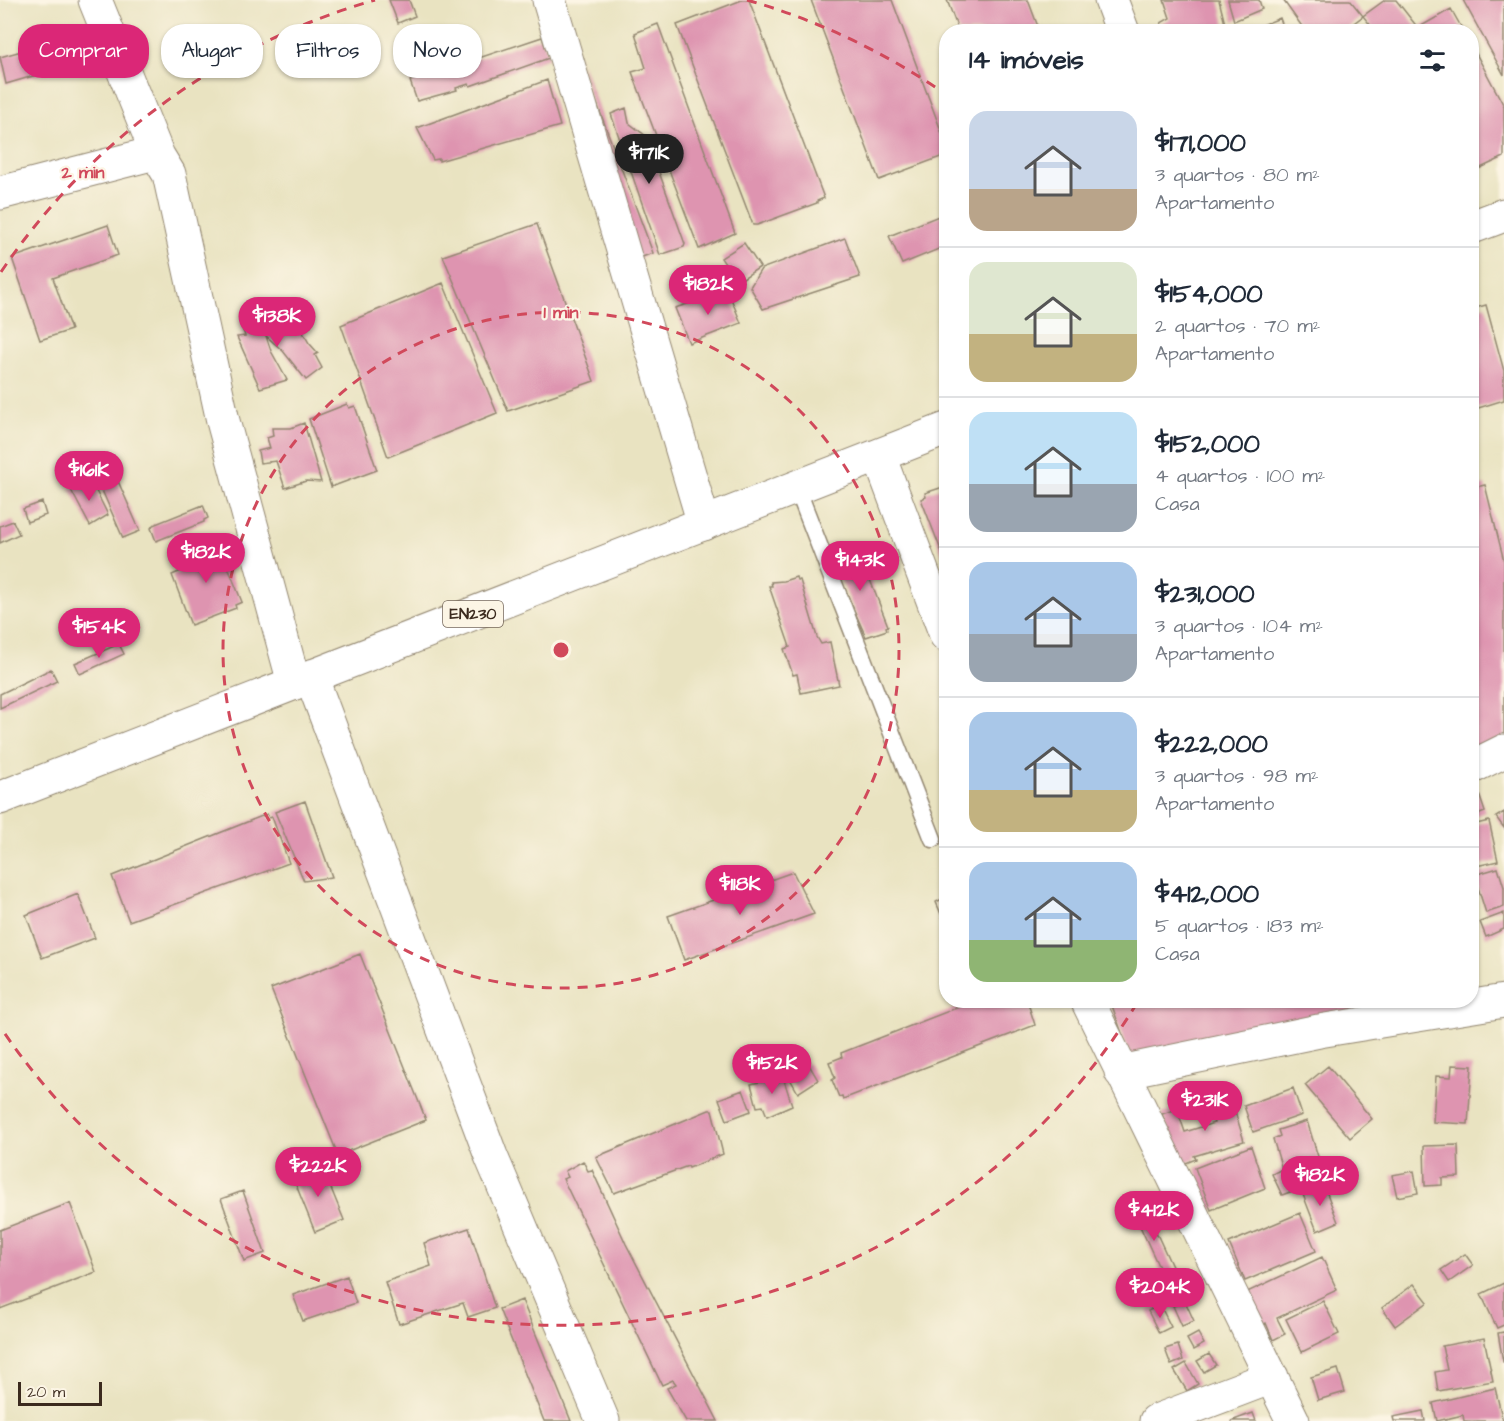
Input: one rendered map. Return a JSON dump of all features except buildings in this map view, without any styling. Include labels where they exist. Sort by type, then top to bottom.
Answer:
[{"type":"street","points":[[95,0],[158,156],[169,174],[223,421],[303,680],[491,1156],[603,1421]]},
{"type":"street","points":[[549,0],[704,524]]},
{"type":"street","points":[[1111,0],[1120,24]]},
{"type":"street","points":[[0,193],[147,155],[158,156]]},
{"type":"street","points":[[1479,224],[1504,215]]},
{"type":"street","name":"EN230","points":[[0,798],[939,432]]},
{"type":"street","points":[[879,456],[939,616]]},
{"type":"street","points":[[1479,763],[1504,751]]},
{"type":"street","points":[[1479,1005],[1504,1001]]},
{"type":"street","points":[[1091,1008],[1293,1421]]},
{"type":"street","points":[[1121,1072],[1319,1031],[1461,1008]]},
{"type":"street","points":[[1156,1421],[1272,1377]]},
{"type":"lane","points":[[797,488],[933,839]]}]
